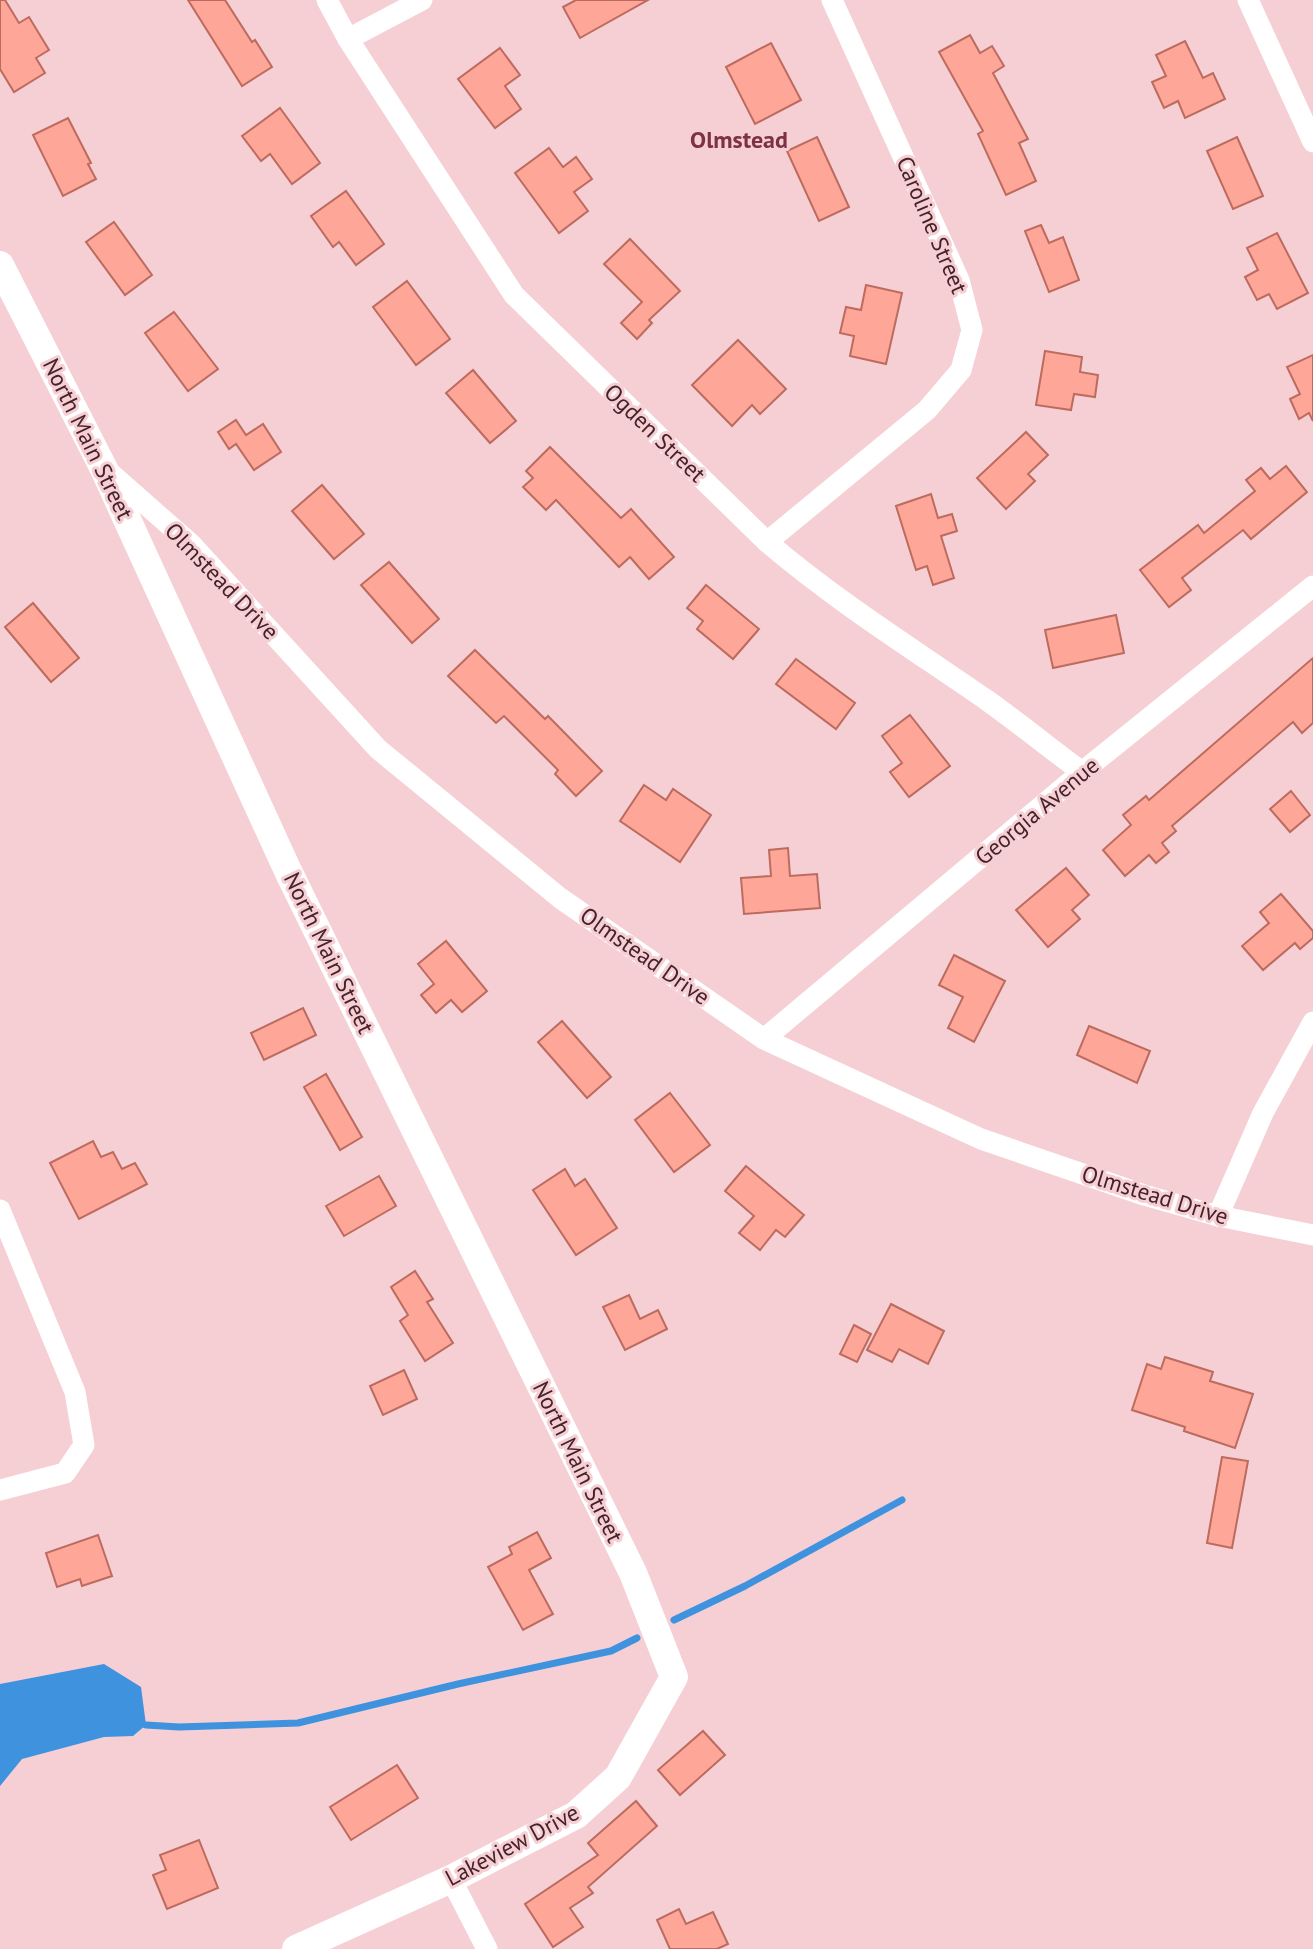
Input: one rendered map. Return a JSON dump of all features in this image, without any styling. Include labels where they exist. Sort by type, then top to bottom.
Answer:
[{"type":"street","name":"Ogden Street","points":[[327,0],[348,38],[514,295],[767,542],[799,569],[990,703],[1082,772]]},
{"type":"street","points":[[348,38],[422,0]]},
{"type":"street","name":"Caroline Street","points":[[767,542],[927,410],[961,370],[972,330],[959,280],[832,0]]},
{"type":"street","points":[[1248,0],[1313,142]]},
{"type":"street","name":"North Main Street","points":[[0,265],[104,469],[288,871],[633,1573],[660,1639]]},
{"type":"street","name":"Olmstead Drive","points":[[104,469],[192,545],[378,749],[559,898],[764,1039],[981,1139],[1144,1195],[1218,1216],[1313,1235]]},
{"type":"street","name":"Georgia Avenue","points":[[764,1039],[1082,772],[1313,586]]},
{"type":"street","points":[[1218,1216],[1263,1113],[1313,1022]]},
{"type":"street","points":[[0,1210],[75,1392],[83,1445],[65,1473],[0,1490]]},
{"type":"street","name":"Lakeview Drive","points":[[296,1949],[451,1879],[576,1815],[618,1777],[674,1677],[660,1639]]},
{"type":"street","points":[[451,1879],[487,1949]]},
{"type":"water","points":[[104,1664],[141,1687],[146,1725],[133,1736],[104,1737],[22,1759],[0,1786],[0,1684]]},
{"type":"building","points":[[0,0],[5,0],[19,23],[29,17],[49,50],[36,58],[45,73],[14,92],[0,69]]},
{"type":"building","points":[[188,0],[225,0],[272,67],[242,86]]},
{"type":"building","points":[[576,0],[648,0],[580,38],[563,7]]},
{"type":"building","points":[[970,35],[980,53],[992,46],[1004,66],[993,73],[1028,139],[1019,143],[1036,181],[1006,195],[978,134],[983,131],[939,52]]},
{"type":"building","points":[[1185,41],[1203,78],[1213,73],[1225,99],[1185,118],[1178,101],[1164,108],[1152,82],[1166,76],[1156,55]]},
{"type":"building","points":[[771,43],[801,100],[755,124],[726,67]]},
{"type":"building","points":[[500,48],[520,75],[505,86],[521,109],[495,128],[458,79]]},
{"type":"building","points":[[280,108],[320,163],[292,184],[270,154],[261,161],[242,136]]},
{"type":"building","points":[[68,118],[91,163],[88,164],[96,179],[63,196],[33,135]]},
{"type":"building","points":[[817,137],[849,207],[819,221],[787,151]]},
{"type":"building","points":[[1237,137],[1263,196],[1233,209],[1207,151]]},
{"type":"building","points":[[549,148],[563,167],[576,157],[592,179],[574,192],[588,211],[559,233],[515,173]]},
{"type":"building","points":[[346,191],[384,244],[356,265],[339,242],[333,247],[311,216]]},
{"type":"building","points":[[114,222],[152,275],[125,295],[86,242]]},
{"type":"building","points":[[1041,225],[1049,243],[1063,237],[1079,280],[1049,292],[1025,231]]},
{"type":"building","points":[[1277,233],[1308,293],[1277,309],[1269,294],[1257,300],[1245,277],[1258,270],[1247,248]]},
{"type":"building","points":[[630,239],[680,291],[649,320],[652,323],[637,339],[621,323],[642,302],[604,264]]},
{"type":"building","points":[[407,281],[450,339],[416,365],[373,307]]},
{"type":"building","points":[[866,285],[902,293],[886,364],[850,356],[854,336],[840,333],[846,307],[861,310]]},
{"type":"building","points":[[174,312],[218,369],[188,391],[145,333]]},
{"type":"building","points":[[738,340],[786,389],[760,414],[752,405],[732,426],[692,385]]},
{"type":"building","points":[[1045,351],[1082,357],[1080,372],[1098,375],[1095,397],[1074,394],[1071,410],[1036,405]]},
{"type":"building","points":[[1313,355],[1313,421],[1309,413],[1299,419],[1290,399],[1300,394],[1287,367]]},
{"type":"building","points":[[473,370],[516,421],[490,443],[446,393]]},
{"type":"building","points":[[236,420],[246,435],[263,424],[281,452],[254,470],[236,444],[229,449],[218,432]]},
{"type":"building","points":[[1026,432],[1048,455],[1028,474],[1035,481],[1006,509],[977,478]]},
{"type":"building","points":[[550,447],[621,518],[631,509],[674,557],[649,579],[630,557],[619,567],[556,500],[546,510],[523,487],[533,478],[526,471]]},
{"type":"building","points":[[1286,466],[1307,492],[1251,539],[1243,530],[1182,578],[1191,590],[1169,607],[1140,570],[1198,525],[1204,533],[1255,491],[1246,480],[1261,468],[1270,479]]},
{"type":"building","points":[[322,485],[364,534],[334,559],[292,511]]},
{"type":"building","points":[[931,494],[938,518],[952,514],[957,531],[941,536],[954,578],[933,585],[927,566],[916,570],[896,506]]},
{"type":"building","points":[[389,562],[439,619],[412,643],[361,585]]},
{"type":"building","points":[[706,585],[759,629],[733,659],[697,629],[703,621],[687,608]]},
{"type":"building","points":[[33,603],[79,658],[51,682],[5,627]]},
{"type":"building","points":[[1116,615],[1124,653],[1053,668],[1045,630]]},
{"type":"building","points":[[475,650],[545,719],[548,716],[602,771],[576,796],[555,774],[558,770],[504,716],[496,723],[448,676]]},
{"type":"building","points":[[1313,658],[1313,723],[1302,733],[1293,722],[1172,826],[1176,831],[1162,843],[1169,852],[1156,863],[1149,855],[1125,876],[1103,850],[1131,825],[1123,815],[1146,796],[1149,800]]},
{"type":"building","points":[[796,659],[855,703],[836,729],[776,684]]},
{"type":"building","points":[[910,715],[950,766],[909,797],[890,772],[902,763],[882,736]]},
{"type":"building","points":[[644,785],[666,800],[673,789],[711,815],[680,862],[620,821]]},
{"type":"building","points":[[1291,791],[1310,815],[1290,832],[1270,809]]},
{"type":"building","points":[[788,848],[790,876],[817,874],[820,908],[744,914],[741,878],[771,876],[769,850]]},
{"type":"building","points":[[1066,868],[1089,895],[1072,910],[1080,919],[1048,947],[1016,910]]},
{"type":"building","points":[[1281,894],[1313,931],[1313,938],[1300,949],[1295,943],[1263,970],[1242,946],[1269,923],[1260,912]]},
{"type":"building","points":[[446,941],[487,991],[462,1012],[451,1000],[436,1013],[421,995],[434,984],[418,964]]},
{"type":"building","points":[[954,955],[1005,981],[974,1042],[948,1028],[963,997],[939,985]]},
{"type":"building","points":[[303,1008],[316,1035],[264,1060],[251,1033]]},
{"type":"building","points":[[562,1021],[611,1077],[587,1098],[538,1042]]},
{"type":"building","points":[[1089,1026],[1150,1051],[1137,1083],[1077,1055]]},
{"type":"building","points":[[326,1074],[362,1137],[340,1150],[304,1087]]},
{"type":"building","points":[[670,1093],[710,1145],[674,1172],[635,1120]]},
{"type":"building","points":[[93,1141],[101,1157],[113,1152],[122,1169],[135,1163],[147,1184],[79,1219],[50,1163]]},
{"type":"building","points":[[746,1166],[804,1215],[785,1237],[776,1230],[760,1250],[739,1233],[754,1216],[725,1191]]},
{"type":"building","points":[[565,1169],[575,1186],[585,1179],[617,1228],[576,1255],[533,1190]]},
{"type":"building","points":[[379,1176],[396,1206],[344,1236],[326,1206]]},
{"type":"building","points":[[415,1271],[433,1299],[427,1302],[453,1343],[425,1361],[400,1321],[408,1315],[391,1287]]},
{"type":"building","points":[[629,1295],[640,1319],[658,1310],[667,1329],[625,1350],[603,1307]]},
{"type":"building","points":[[891,1304],[944,1331],[928,1364],[899,1349],[892,1362],[867,1350]]},
{"type":"building","points":[[854,1325],[871,1334],[857,1362],[840,1354]]},
{"type":"building","points":[[1165,1357],[1213,1372],[1210,1381],[1253,1394],[1235,1448],[1184,1431],[1185,1427],[1132,1410],[1147,1364],[1161,1369]]},
{"type":"building","points":[[404,1370],[417,1399],[383,1415],[370,1386]]},
{"type":"building","points":[[1222,1457],[1248,1461],[1232,1548],[1207,1543]]},
{"type":"building","points":[[537,1532],[551,1558],[529,1570],[553,1614],[523,1630],[488,1567],[512,1554],[509,1547]]},
{"type":"building","points":[[98,1535],[112,1576],[82,1586],[80,1579],[57,1587],[46,1553]]},
{"type":"building","points":[[703,1731],[725,1755],[680,1795],[658,1770]]},
{"type":"building","points":[[397,1765],[418,1798],[351,1840],[330,1807]]},
{"type":"building","points":[[636,1801],[657,1826],[588,1887],[593,1893],[570,1908],[583,1927],[553,1947],[525,1904],[598,1855],[588,1843]]},
{"type":"building","points":[[199,1840],[218,1888],[167,1909],[153,1875],[166,1870],[160,1855]]},
{"type":"building","points":[[679,1909],[686,1924],[713,1912],[728,1944],[717,1949],[670,1949],[657,1920]]},
{"type":"waterway","points":[[674,1620],[745,1586],[902,1500]]},
{"type":"waterway","points":[[146,1725],[179,1727],[298,1723],[458,1684],[611,1651],[637,1638]]},
{"type":"district","name":"Olmstead","points":[[739,140]]}]
